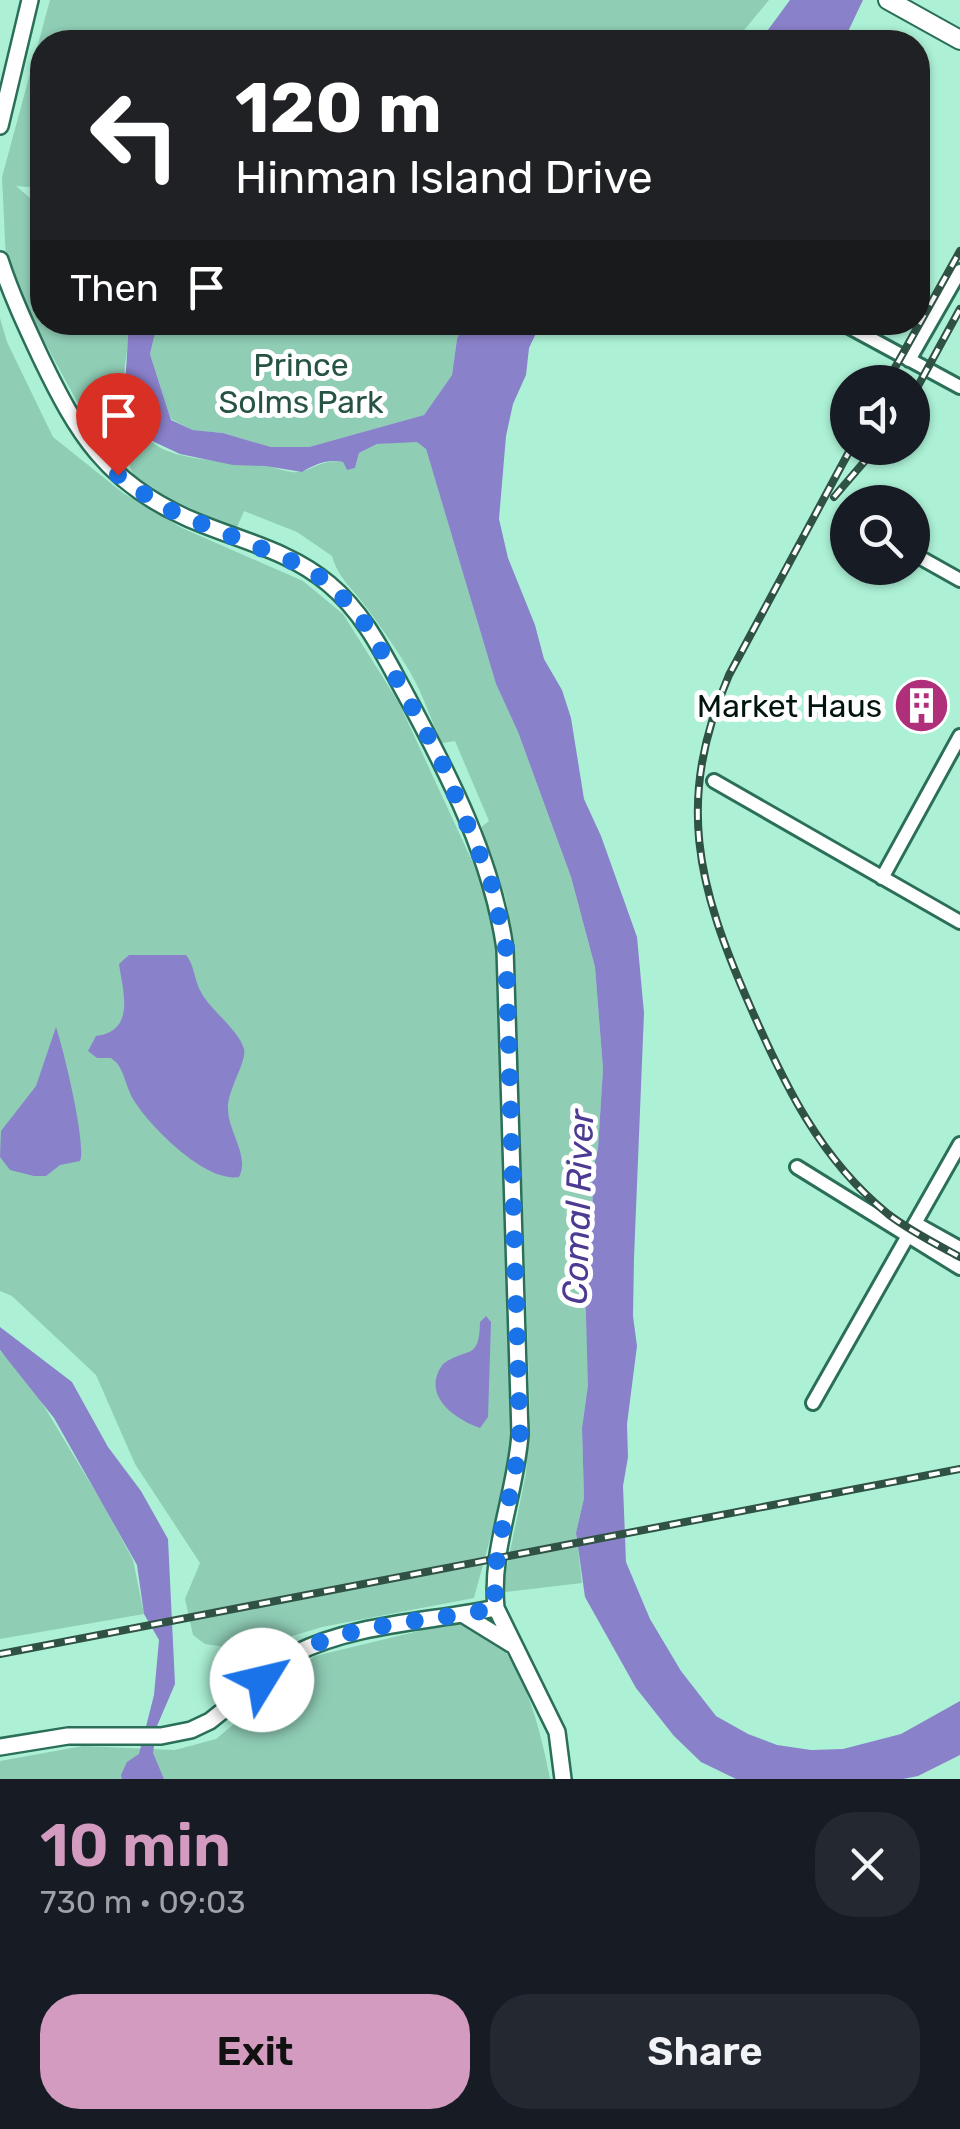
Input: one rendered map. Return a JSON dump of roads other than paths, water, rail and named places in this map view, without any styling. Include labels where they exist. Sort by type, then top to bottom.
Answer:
[{"type":"main road","points":[[888,0],[960,40]]},
{"type":"street","points":[[0,126],[30,0]]},
{"type":"street","points":[[0,260],[30,334]]},
{"type":"street","points":[[930,324],[960,271]]},
{"type":"street","points":[[30,335],[65,408],[98,456],[161,506],[306,567],[356,611],[440,758],[481,852],[501,916],[506,948],[520,1434],[514,1486],[494,1570],[496,1608],[557,1732],[563,1779]]},
{"type":"street","points":[[864,335],[960,388]]},
{"type":"street","points":[[910,360],[924,335]]},
{"type":"street","points":[[930,562],[960,580]]},
{"type":"street","points":[[882,878],[960,736]]},
{"type":"street","points":[[714,781],[960,922]]},
{"type":"street","points":[[813,1403],[960,1144]]},
{"type":"street","points":[[797,1166],[960,1268]]},
{"type":"street","points":[[915,1223],[960,1248]]},
{"type":"street","points":[[0,1748],[68,1736],[161,1736],[192,1730],[310,1646],[350,1634],[496,1608]]},
{"type":"street","points":[[464,1615],[513,1646]]},
{"type":"railway","points":[[930,305],[960,251]]},
{"type":"railway","points":[[929,365],[960,309]]},
{"type":"railway","points":[[896,365],[913,335]]},
{"type":"railway","points":[[842,465],[729,675],[712,720],[702,763],[699,842],[706,881],[732,962],[776,1064],[806,1119],[843,1169],[888,1214],[960,1257]]},
{"type":"railway","points":[[844,485],[861,465]]},
{"type":"railway","points":[[0,1654],[960,1469]]},
{"type":"place","name":"Market Haus","points":[[921,706]]},
{"type":"park label","name":"Prince Solms Park","points":[[301,384]]},
{"type":"water label","name":"Comal River","points":[[578,1207]]}]
